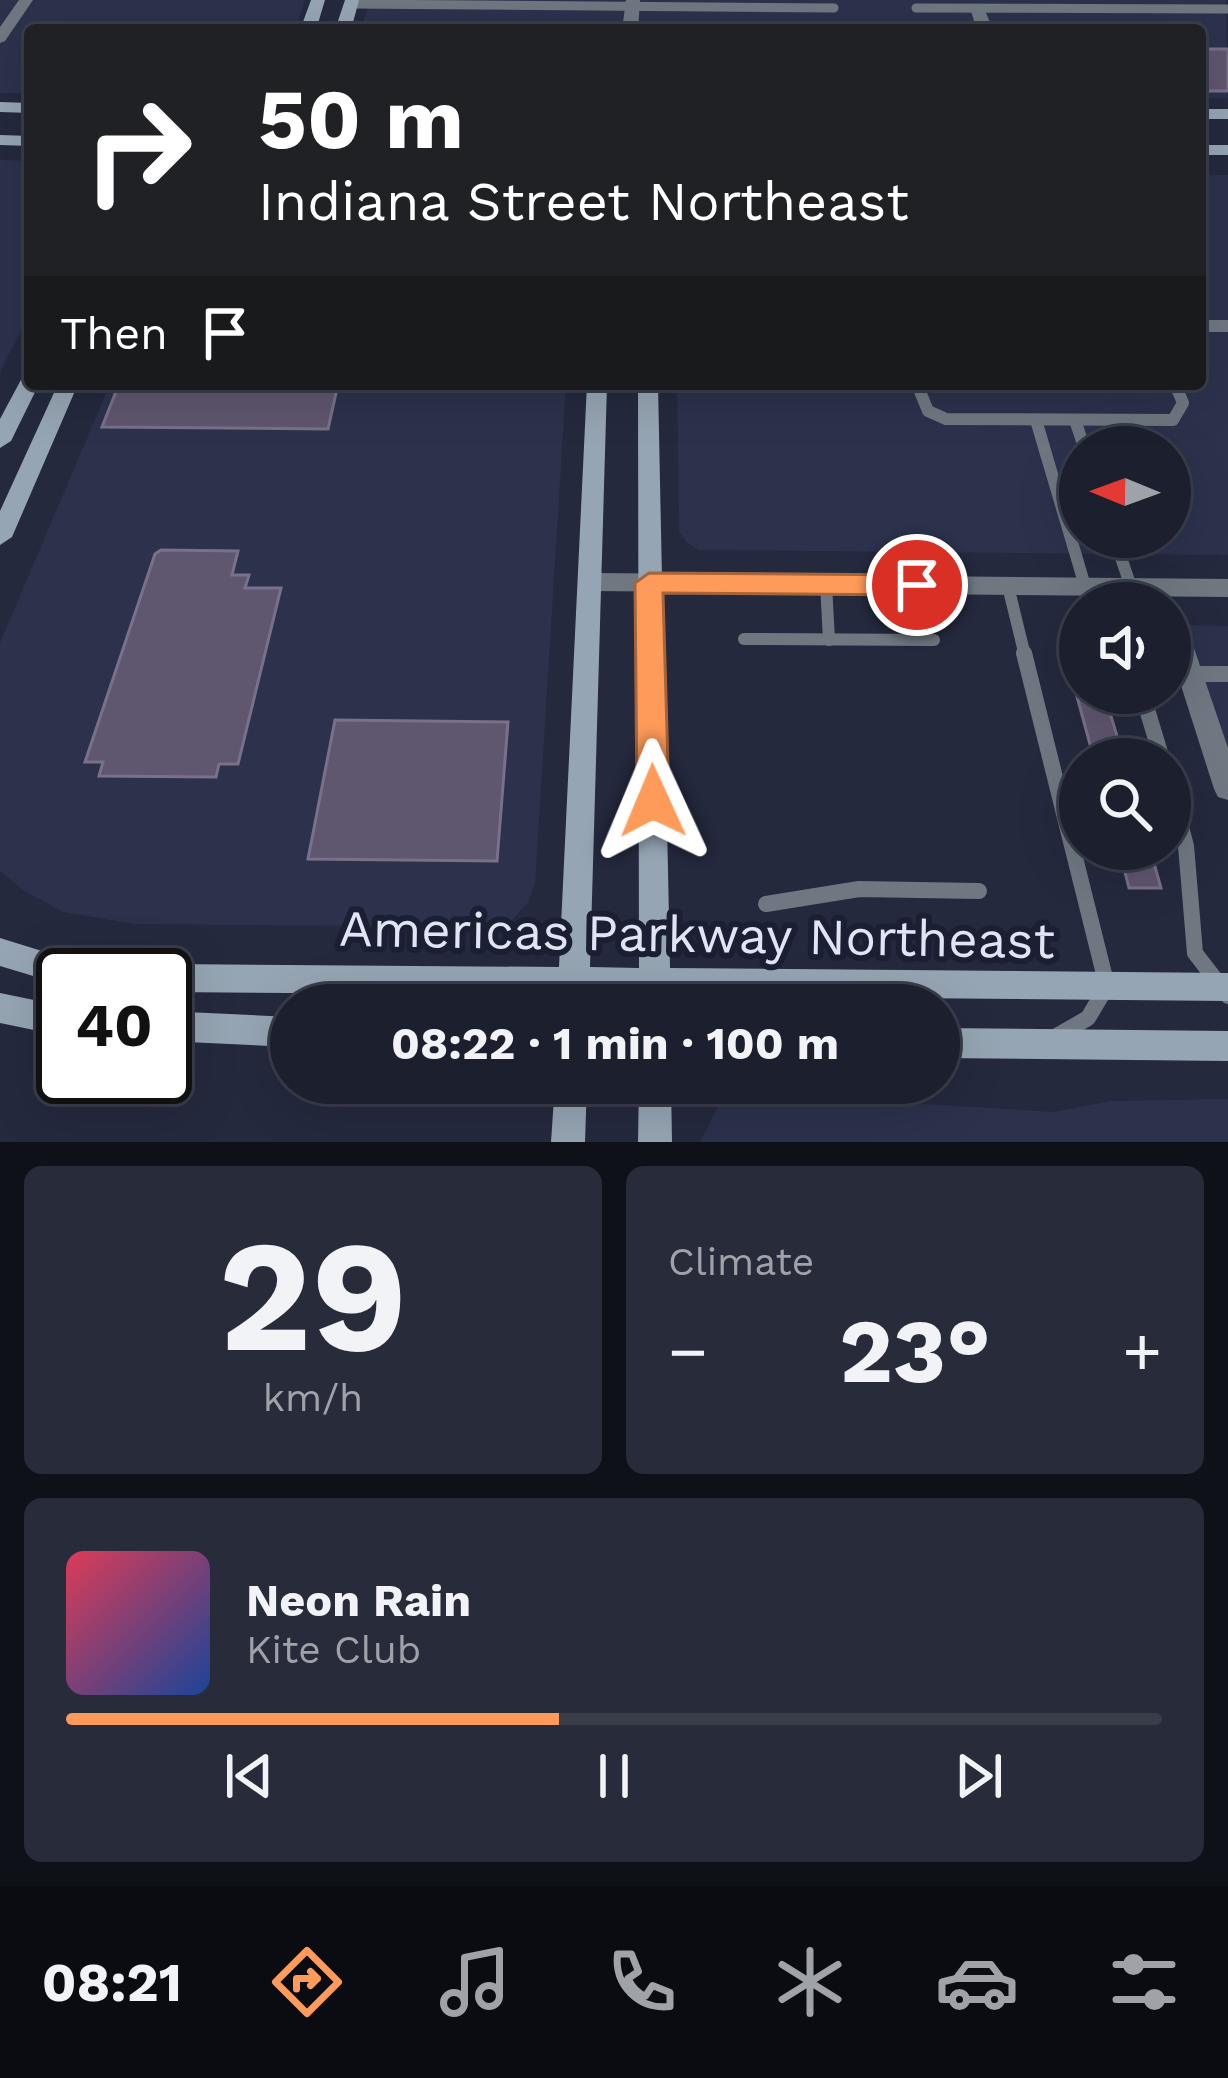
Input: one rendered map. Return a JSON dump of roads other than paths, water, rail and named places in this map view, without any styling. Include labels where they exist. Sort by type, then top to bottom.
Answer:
[{"type":"street","points":[[0,38],[26,0]]},
{"type":"street","points":[[976,8],[983,24]]},
{"type":"street","points":[[0,441],[25,390]]},
{"type":"street","points":[[0,537],[6,508],[65,390]]},
{"type":"street","points":[[574,984],[597,390]]},
{"type":"street","points":[[647,390],[656,984]]},
{"type":"street","points":[[592,581],[1059,588]]},
{"type":"street","points":[[1191,596],[1228,588]]},
{"type":"street","points":[[1191,677],[1228,789]]},
{"type":"street","points":[[0,952],[36,963]]},
{"type":"street","name":"Americas Parkway Northeast","points":[[192,979],[329,984]]},
{"type":"street","name":"Americas Parkway Northeast","points":[[960,988],[1225,990]]},
{"type":"street","points":[[0,1008],[36,1016]]},
{"type":"street","points":[[192,1027],[270,1031]]},
{"type":"street","points":[[960,1043],[1228,1046]]},
{"type":"street","points":[[568,1142],[570,1104]]},
{"type":"street","points":[[655,1104],[655,1142]]},
{"type":"lane","points":[[351,2],[834,8]]},
{"type":"lane","points":[[921,22],[915,4],[1228,9]]},
{"type":"lane","points":[[919,390],[928,411],[946,419],[1036,420],[1173,420],[1183,403],[1178,390]]},
{"type":"lane","points":[[1036,420],[1106,582]]},
{"type":"lane","points":[[1075,420],[1077,426]]},
{"type":"lane","points":[[826,584],[830,640]]},
{"type":"lane","points":[[1008,586],[1107,986],[1101,1008],[1082,1025],[1040,1043]]},
{"type":"lane","points":[[743,639],[934,640]]},
{"type":"lane","points":[[1191,674],[1228,674]]},
{"type":"lane","points":[[1188,870],[1195,953],[1225,990]]},
{"type":"lane","points":[[766,904],[859,889],[979,891]]}]
